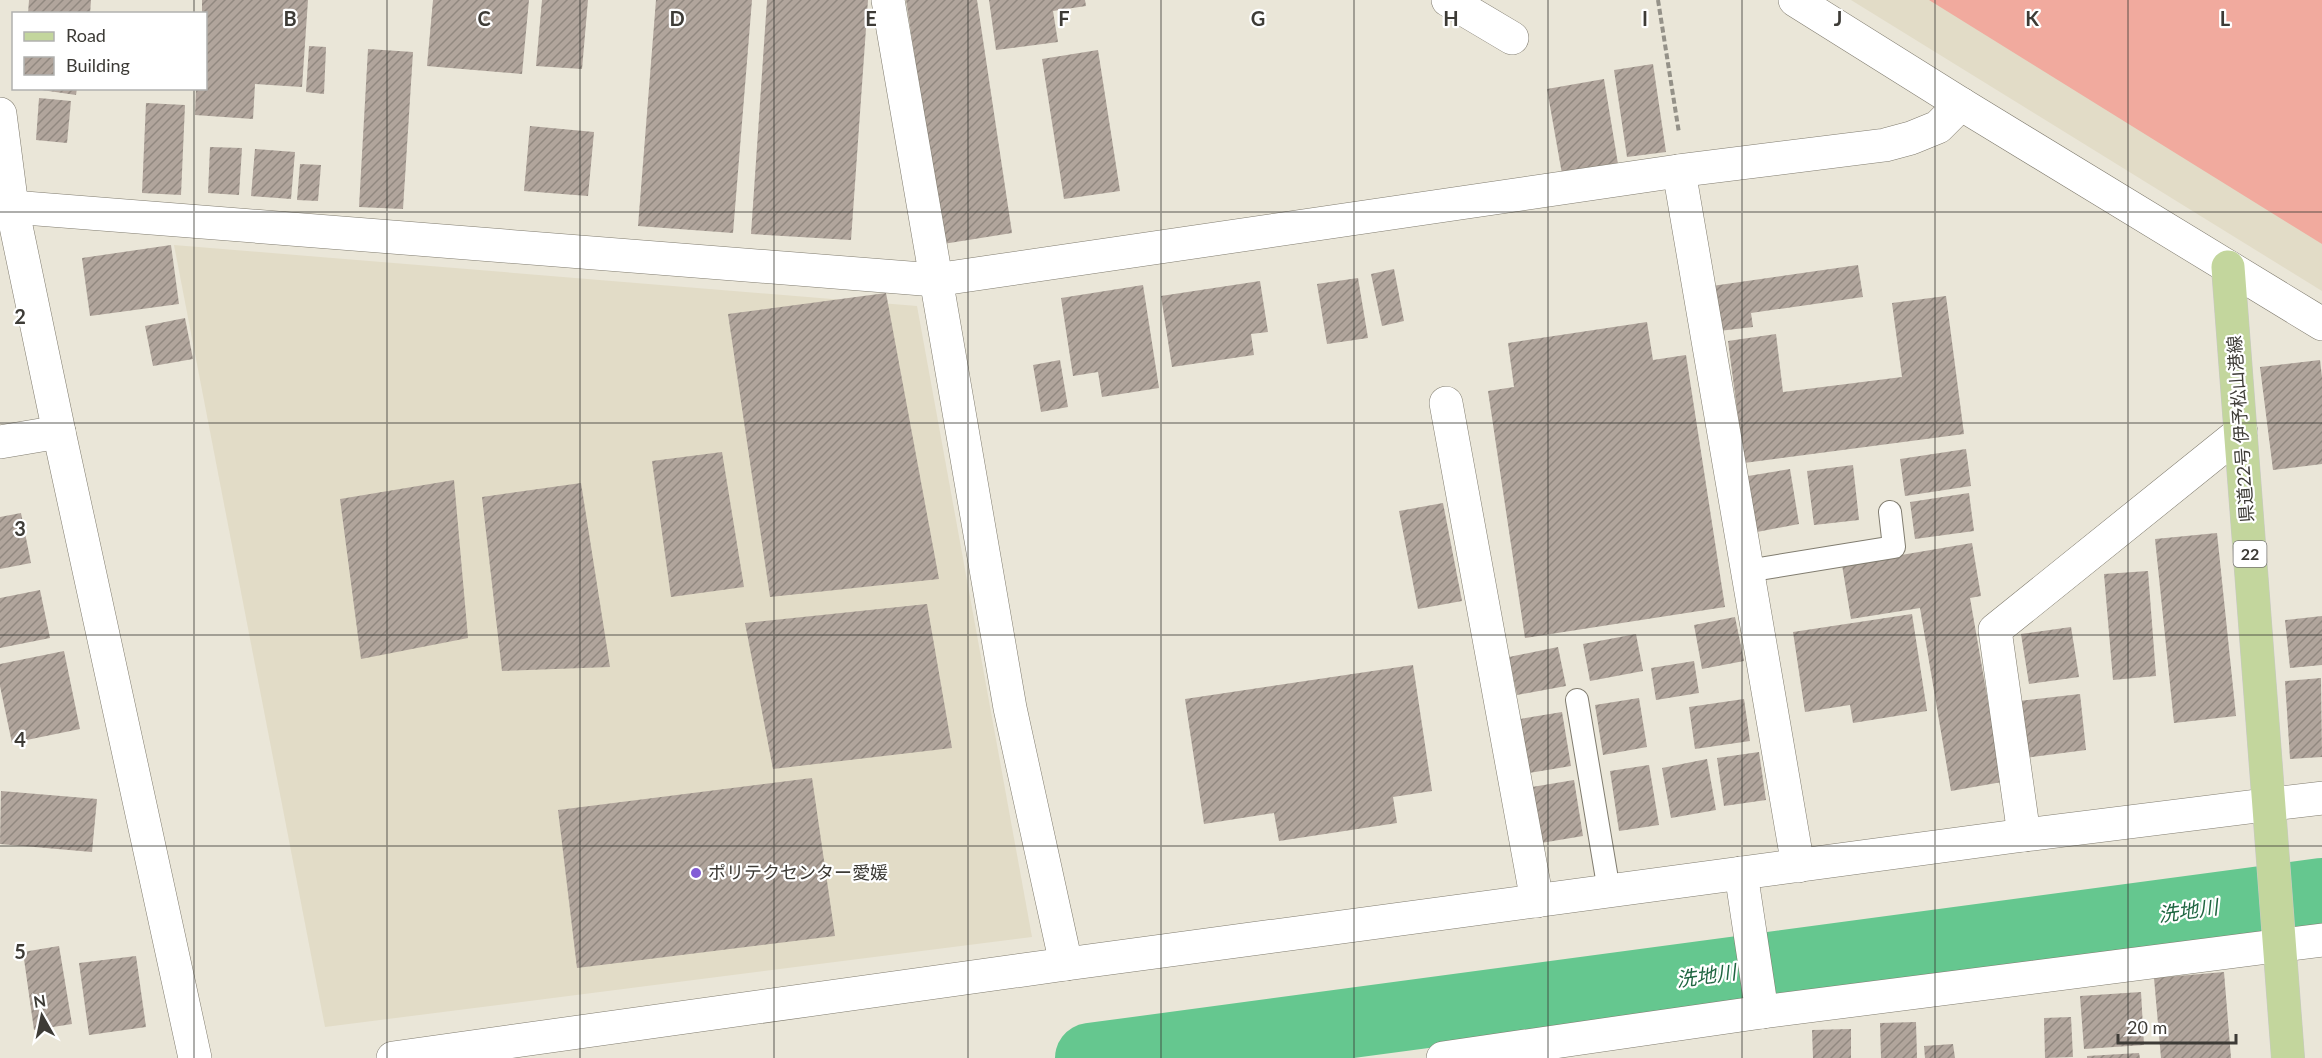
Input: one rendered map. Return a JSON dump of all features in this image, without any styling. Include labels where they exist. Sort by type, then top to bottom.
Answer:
[{"type":"main road","name":"県道22号 伊予松山港線","points":[[2228,267],[2280,938]]},
{"type":"main road","name":"22","points":[[2280,938],[2288,1058]]},
{"type":"street","points":[[888,0],[1010,708],[1066,964]]},
{"type":"street","points":[[1795,0],[2322,324]]},
{"type":"street","points":[[1462,3],[1512,38]]},
{"type":"street","points":[[6,206],[935,280],[1682,171],[1885,145],[1938,127],[1961,104]]},
{"type":"street","points":[[0,114],[6,206],[59,432],[195,1058]]},
{"type":"street","points":[[1682,171],[1798,866]]},
{"type":"street","points":[[1446,402],[1537,900]]},
{"type":"street","points":[[0,442],[59,432]]},
{"type":"street","points":[[2024,835],[1995,630],[2241,432]]},
{"type":"street","points":[[393,1058],[1537,900],[2322,798]]},
{"type":"street","points":[[1741,873],[1761,1006]]},
{"type":"street","points":[[1443,1058],[1585,1048],[1761,1006],[2280,938],[2322,940]]},
{"type":"lane","points":[[1747,571],[1894,547],[1890,512]]},
{"type":"lane","points":[[1577,700],[1609,891]]},
{"type":"path","points":[[1658,0],[1682,171]]},
{"type":"shaded area","points":[[1851,0],[2322,0],[2322,291]]},
{"type":"shaded area","points":[[1929,0],[2322,0],[2322,244]]},
{"type":"shaded area","points":[[174,245],[917,306],[1032,937],[325,1027]]},
{"type":"building","points":[[29,0],[91,0],[90,12],[28,12]]},
{"type":"building","points":[[202,0],[308,0],[302,87],[255,84],[253,119],[195,115],[196,90],[207,90],[207,12],[202,12]]},
{"type":"building","points":[[433,0],[529,0],[522,74],[427,66]]},
{"type":"building","points":[[542,0],[588,0],[582,69],[536,66]]},
{"type":"building","points":[[656,0],[752,0],[733,233],[638,226]]},
{"type":"building","points":[[767,0],[868,0],[851,240],[751,234]]},
{"type":"building","points":[[906,0],[977,0],[1012,233],[943,244]]},
{"type":"building","points":[[989,0],[1085,0],[1086,6],[1053,11],[1058,42],[996,50]]},
{"type":"building","points":[[309,46],[326,47],[324,94],[306,92]]},
{"type":"building","points":[[368,49],[413,52],[403,209],[359,207]]},
{"type":"building","points":[[1098,50],[1120,191],[1064,199],[1042,59]]},
{"type":"building","points":[[1653,64],[1666,152],[1627,157],[1614,70]]},
{"type":"building","points":[[1604,79],[1618,164],[1562,174],[1547,89]]},
{"type":"building","points":[[42,90],[77,90],[76,95]]},
{"type":"building","points":[[39,98],[71,101],[67,143],[36,140]]},
{"type":"building","points":[[146,103],[185,105],[181,195],[142,193]]},
{"type":"building","points":[[530,126],[594,132],[588,196],[524,191]]},
{"type":"building","points":[[210,147],[242,148],[239,195],[208,193]]},
{"type":"building","points":[[255,149],[295,152],[291,199],[251,196]]},
{"type":"building","points":[[300,164],[321,165],[318,201],[297,200]]},
{"type":"building","points":[[171,245],[179,304],[90,316],[82,258]]},
{"type":"building","points":[[1858,265],[1863,297],[1751,313],[1753,327],[1719,331],[1712,286]]},
{"type":"building","points":[[1394,269],[1404,321],[1382,326],[1371,274]]},
{"type":"building","points":[[1358,278],[1368,338],[1327,344],[1317,284]]},
{"type":"building","points":[[1260,281],[1268,332],[1251,334],[1254,355],[1172,367],[1161,296]]},
{"type":"building","points":[[1143,285],[1159,388],[1102,397],[1098,372],[1073,376],[1061,298]]},
{"type":"building","points":[[886,293],[939,579],[770,597],[728,314]]},
{"type":"building","points":[[1946,296],[1964,434],[1744,463],[1728,341],[1776,334],[1783,392],[1902,377],[1892,303]]},
{"type":"building","points":[[185,318],[193,359],[153,366],[145,326]]},
{"type":"building","points":[[1647,322],[1653,360],[1686,355],[1725,607],[1525,638],[1488,391],[1514,387],[1508,343]]},
{"type":"building","points":[[1060,360],[1068,407],[1041,412],[1033,365]]},
{"type":"building","points":[[2320,360],[2322,464],[2273,470],[2260,367]]},
{"type":"building","points":[[1966,449],[1971,486],[1905,496],[1900,459]]},
{"type":"building","points":[[722,452],[744,587],[671,597],[652,461]]},
{"type":"building","points":[[1853,465],[1859,520],[1814,525],[1807,471]]},
{"type":"building","points":[[1790,469],[1799,524],[1757,532],[1748,476]]},
{"type":"building","points":[[454,480],[468,638],[361,659],[340,499]]},
{"type":"building","points":[[581,483],[610,667],[502,671],[482,497]]},
{"type":"building","points":[[1969,493],[1974,531],[1915,539],[1910,502]]},
{"type":"building","points":[[1443,503],[1462,601],[1418,609],[1399,511]]},
{"type":"building","points":[[21,513],[31,563],[0,569],[0,517]]},
{"type":"building","points":[[2217,533],[2236,716],[2174,723],[2155,539]]},
{"type":"building","points":[[1972,543],[1981,596],[1970,598],[2002,782],[1951,791],[1920,608],[1851,619],[1842,565]]},
{"type":"building","points":[[2148,571],[2156,676],[2113,680],[2104,574]]},
{"type":"building","points":[[40,590],[50,638],[0,648],[0,598]]},
{"type":"building","points":[[927,604],[952,748],[773,769],[745,623]]},
{"type":"building","points":[[1912,614],[1927,711],[1853,723],[1850,705],[1805,712],[1793,632]]},
{"type":"building","points":[[2322,616],[2322,665],[2290,668],[2285,620]]},
{"type":"building","points":[[1735,617],[1744,661],[1702,669],[1694,625]]},
{"type":"building","points":[[2071,627],[2079,677],[2029,684],[2021,634]]},
{"type":"building","points":[[1636,634],[1643,671],[1590,681],[1583,644]]},
{"type":"building","points":[[1558,647],[1566,686],[1517,695],[1509,657]]},
{"type":"building","points":[[64,651],[80,729],[12,743],[0,686],[0,664]]},
{"type":"building","points":[[1694,661],[1699,693],[1656,700],[1651,668]]},
{"type":"building","points":[[1413,665],[1432,791],[1393,797],[1397,823],[1279,841],[1274,813],[1204,824],[1185,699]]},
{"type":"building","points":[[2321,678],[2322,757],[2290,759],[2285,681]]},
{"type":"building","points":[[2080,694],[2086,750],[2025,758],[2019,701]]},
{"type":"building","points":[[1639,698],[1647,747],[1603,755],[1595,705]]},
{"type":"building","points":[[1744,699],[1750,741],[1695,749],[1689,707]]},
{"type":"building","points":[[1562,712],[1571,766],[1529,773],[1520,719]]},
{"type":"building","points":[[1759,752],[1766,800],[1724,806],[1717,758]]},
{"type":"building","points":[[1707,759],[1716,810],[1671,818],[1662,768]]},
{"type":"building","points":[[1649,765],[1659,825],[1619,831],[1610,771]]},
{"type":"building","name":"ポリテクセンター愛媛","points":[[812,778],[835,936],[577,968],[558,810]]},
{"type":"building","points":[[1574,780],[1583,836],[1541,843],[1532,787]]},
{"type":"building","points":[[1,791],[97,799],[92,852],[0,844]]},
{"type":"building","points":[[59,946],[72,1024],[34,1030],[23,952]]},
{"type":"building","points":[[136,956],[146,1027],[89,1035],[79,963]]},
{"type":"building","points":[[2224,972],[2231,1058],[2161,1058],[2154,978]]},
{"type":"building","points":[[2141,992],[2144,1045],[2084,1049],[2080,996]]},
{"type":"building","points":[[2071,1017],[2073,1057],[2045,1058],[2044,1018]]},
{"type":"building","points":[[1916,1022],[1917,1058],[1881,1058],[1880,1023]]},
{"type":"building","points":[[1851,1029],[1851,1058],[1813,1058],[1812,1030]]},
{"type":"building","points":[[1953,1044],[1955,1058],[1925,1058],[1924,1046]]},
{"type":"building","points":[[2139,1053],[2140,1058],[2087,1058],[2087,1056]]},
{"type":"waterway","name":"洗地川","points":[[1090,1058],[2322,893]]},
{"type":"place","name":"ポリテクセンター愛媛","points":[[696,873]]}]
